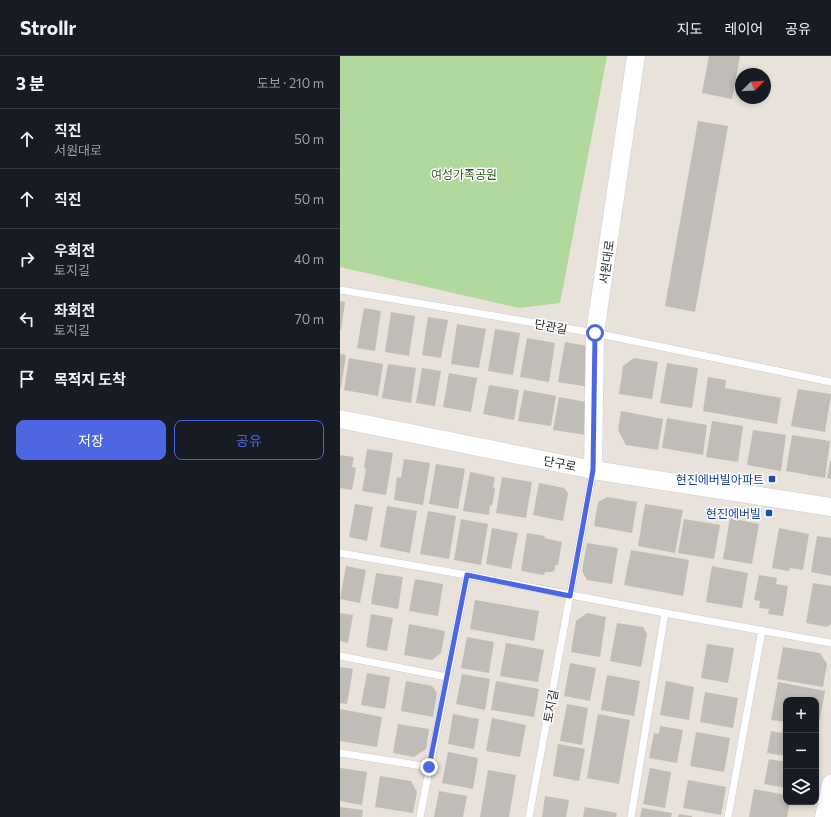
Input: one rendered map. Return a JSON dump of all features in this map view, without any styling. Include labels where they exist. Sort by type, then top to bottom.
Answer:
[{"type":"street","name":"서원대로","points":[[593,470],[595,333],[636,56]]},
{"type":"street","name":"단구로","points":[[340,419],[593,470],[830,507]]},
{"type":"street","points":[[824,817],[831,784]]},
{"type":"lane","name":"단관길","points":[[340,290],[595,333],[831,382]]},
{"type":"lane","name":"토지길","points":[[529,817],[593,470]]},
{"type":"lane","points":[[340,553],[467,575],[570,596],[831,643]]},
{"type":"lane","points":[[420,817],[467,575]]},
{"type":"lane","points":[[631,817],[665,613]]},
{"type":"lane","points":[[728,817],[762,630]]},
{"type":"lane","points":[[340,656],[447,677]]},
{"type":"lane","points":[[340,753],[429,767]]},
{"type":"path","points":[[340,106],[345,123],[340,133]]},
{"type":"green space","name":"여성가족공원","points":[[340,56],[607,56],[560,303],[519,308],[340,267]]},
{"type":"building","points":[[709,56],[740,56],[738,68],[735,68],[735,83],[732,99],[702,93]]},
{"type":"building","points":[[698,121],[728,126],[695,312],[665,306]]},
{"type":"building","points":[[340,301],[345,302],[341,330],[340,330]]},
{"type":"building","points":[[364,308],[381,311],[375,351],[357,348]]},
{"type":"building","points":[[391,312],[415,316],[409,356],[385,352]]},
{"type":"building","points":[[428,317],[448,320],[441,358],[422,355]]},
{"type":"building","points":[[457,324],[486,329],[479,368],[451,364]]},
{"type":"building","points":[[495,329],[520,333],[513,375],[488,371]]},
{"type":"building","points":[[527,338],[555,343],[549,382],[520,377]]},
{"type":"building","points":[[565,342],[587,346],[589,387],[558,382]]},
{"type":"building","points":[[340,354],[346,355],[341,388],[340,388]]},
{"type":"building","points":[[349,358],[383,364],[378,396],[344,390]]},
{"type":"building","points":[[634,358],[658,362],[652,399],[619,394],[623,366]]},
{"type":"building","points":[[667,363],[698,368],[692,408],[660,403]]},
{"type":"building","points":[[388,364],[416,368],[411,403],[382,398]]},
{"type":"building","points":[[422,368],[441,371],[435,406],[416,403]]},
{"type":"building","points":[[449,373],[477,378],[471,412],[443,407]]},
{"type":"building","points":[[708,377],[726,380],[725,388],[781,398],[777,424],[703,411]]},
{"type":"building","points":[[489,385],[519,390],[514,420],[483,414]]},
{"type":"building","points":[[798,389],[831,394],[825,432],[791,426]]},
{"type":"building","points":[[524,390],[556,396],[551,426],[518,421]]},
{"type":"building","points":[[559,397],[592,403],[586,435],[553,430]]},
{"type":"building","points":[[621,411],[663,419],[658,450],[626,445],[618,430]]},
{"type":"building","points":[[667,418],[707,425],[703,455],[662,448]]},
{"type":"building","points":[[712,421],[743,426],[738,462],[706,457]]},
{"type":"building","points":[[753,430],[786,435],[781,471],[747,465]]},
{"type":"building","points":[[792,435],[830,441],[825,478],[786,471]]},
{"type":"building","points":[[367,449],[393,453],[386,495],[362,491],[366,469],[364,468]]},
{"type":"building","points":[[340,455],[354,457],[352,467],[356,468],[352,490],[340,488]]},
{"type":"building","points":[[404,459],[430,463],[423,505],[394,500],[397,477],[401,478]]},
{"type":"building","points":[[831,461],[831,479],[827,478]]},
{"type":"building","points":[[436,464],[465,469],[458,509],[429,504]]},
{"type":"building","points":[[470,472],[495,477],[493,487],[495,488],[489,515],[463,511]]},
{"type":"building","points":[[502,477],[532,482],[526,518],[496,513]]},
{"type":"building","points":[[539,483],[564,488],[568,493],[563,521],[533,515]]},
{"type":"building","points":[[607,497],[637,502],[632,533],[594,526],[598,502]]},
{"type":"building","points":[[355,504],[373,507],[367,541],[349,537]]},
{"type":"building","points":[[645,504],[683,510],[675,553],[638,546]]},
{"type":"building","points":[[387,506],[417,511],[410,553],[380,547]]},
{"type":"building","points":[[428,511],[456,516],[449,559],[420,554]]},
{"type":"building","points":[[730,518],[759,524],[752,564],[723,559]]},
{"type":"building","points":[[461,519],[488,524],[481,565],[454,560]]},
{"type":"building","points":[[684,519],[720,525],[714,559],[678,553]]},
{"type":"building","points":[[492,528],[518,533],[511,569],[486,564]]},
{"type":"building","points":[[779,528],[809,534],[803,570],[790,568],[789,571],[772,568]]},
{"type":"building","points":[[527,533],[545,536],[544,538],[562,542],[558,565],[555,565],[555,570],[552,572],[545,572],[544,575],[521,571]]},
{"type":"building","points":[[817,536],[831,538],[831,576],[811,572]]},
{"type":"building","points":[[587,543],[618,548],[612,584],[587,580],[582,571]]},
{"type":"building","points":[[631,550],[689,560],[683,596],[624,585]]},
{"type":"building","points":[[346,566],[366,570],[360,603],[340,599]]},
{"type":"building","points":[[712,566],[748,573],[742,608],[706,602]]},
{"type":"building","points":[[376,573],[403,577],[398,609],[371,604]]},
{"type":"building","points":[[759,575],[777,578],[776,584],[788,586],[783,616],[768,614],[769,609],[759,608],[760,601],[754,600]]},
{"type":"building","points":[[415,579],[443,584],[438,616],[409,611]]},
{"type":"building","points":[[813,583],[831,586],[831,624],[827,627],[806,623]]},
{"type":"building","points":[[475,600],[539,611],[534,641],[470,629]]},
{"type":"building","points":[[340,613],[353,615],[348,643],[340,641]]},
{"type":"building","points":[[587,613],[606,617],[600,657],[571,652],[576,621]]},
{"type":"building","points":[[371,614],[393,618],[387,651],[366,647]]},
{"type":"building","points":[[617,623],[643,627],[647,634],[641,667],[610,661]]},
{"type":"building","points":[[409,624],[445,631],[441,653],[432,660],[404,655]]},
{"type":"building","points":[[467,637],[494,642],[489,673],[461,668]]},
{"type":"building","points":[[506,643],[544,650],[538,682],[500,676]]},
{"type":"building","points":[[707,644],[734,648],[728,683],[701,678]]},
{"type":"building","points":[[783,647],[820,653],[827,664],[823,687],[777,679]]},
{"type":"building","points":[[570,663],[596,668],[590,701],[564,696]]},
{"type":"building","points":[[340,667],[353,669],[347,704],[340,703]]},
{"type":"building","points":[[367,673],[390,677],[385,709],[361,705]]},
{"type":"building","points":[[462,674],[490,679],[485,710],[456,704]]},
{"type":"building","points":[[607,675],[640,681],[634,716],[601,710]]},
{"type":"building","points":[[406,681],[432,686],[437,693],[433,717],[401,711]]},
{"type":"building","points":[[496,681],[539,689],[534,717],[491,710]]},
{"type":"building","points":[[666,681],[694,687],[689,720],[660,715]]},
{"type":"building","points":[[778,682],[825,691],[819,723],[819,697],[783,697],[783,722],[771,720]]},
{"type":"building","points":[[705,692],[738,698],[733,728],[700,722]]},
{"type":"building","points":[[567,704],[588,708],[582,745],[560,741]]},
{"type":"building","points":[[340,709],[382,717],[377,747],[340,741]]},
{"type":"building","points":[[453,714],[479,719],[474,749],[448,744]]},
{"type":"building","points":[[598,714],[630,720],[619,784],[587,778]]},
{"type":"building","points":[[492,718],[526,725],[520,757],[486,751]]},
{"type":"building","points":[[398,724],[429,729],[426,749],[414,757],[393,753]]},
{"type":"building","points":[[660,726],[683,730],[677,763],[649,758],[654,733],[659,734]]},
{"type":"building","points":[[783,727],[783,756],[767,753],[771,731],[782,733]]},
{"type":"building","points":[[696,732],[730,738],[724,772],[690,766]]},
{"type":"building","points":[[558,744],[585,749],[579,781],[553,776]]},
{"type":"building","points":[[448,752],[478,758],[473,789],[442,783]]},
{"type":"building","points":[[769,759],[783,761],[783,787],[764,784]]},
{"type":"building","points":[[340,768],[367,772],[362,805],[340,801]]},
{"type":"building","points":[[650,768],[671,772],[665,808],[643,804]]},
{"type":"building","points":[[488,770],[516,775],[509,817],[480,817]]},
{"type":"building","points":[[380,776],[411,781],[417,792],[413,813],[375,807]]},
{"type":"building","points":[[688,780],[726,787],[721,815],[683,808]]},
{"type":"building","points":[[754,789],[783,794],[783,805],[789,805],[787,817],[749,817]]},
{"type":"building","points":[[439,791],[467,796],[463,817],[434,817]]},
{"type":"building","points":[[545,796],[569,800],[566,817],[542,817]]},
{"type":"building","points":[[340,807],[363,810],[362,817],[340,817]]},
{"type":"building","points":[[585,807],[617,813],[616,817],[583,817]]},
{"type":"building","points":[[642,808],[672,813],[671,817],[640,817]]},
{"type":"building","points":[[679,814],[692,816],[692,817],[678,817]]},
{"type":"place","name":"현진에버빌아파트","points":[[772,479]]},
{"type":"place","name":"현진에버빌","points":[[769,513]]},
{"type":"route","points":[[429,767],[467,575],[570,596],[593,470],[595,333]]}]
